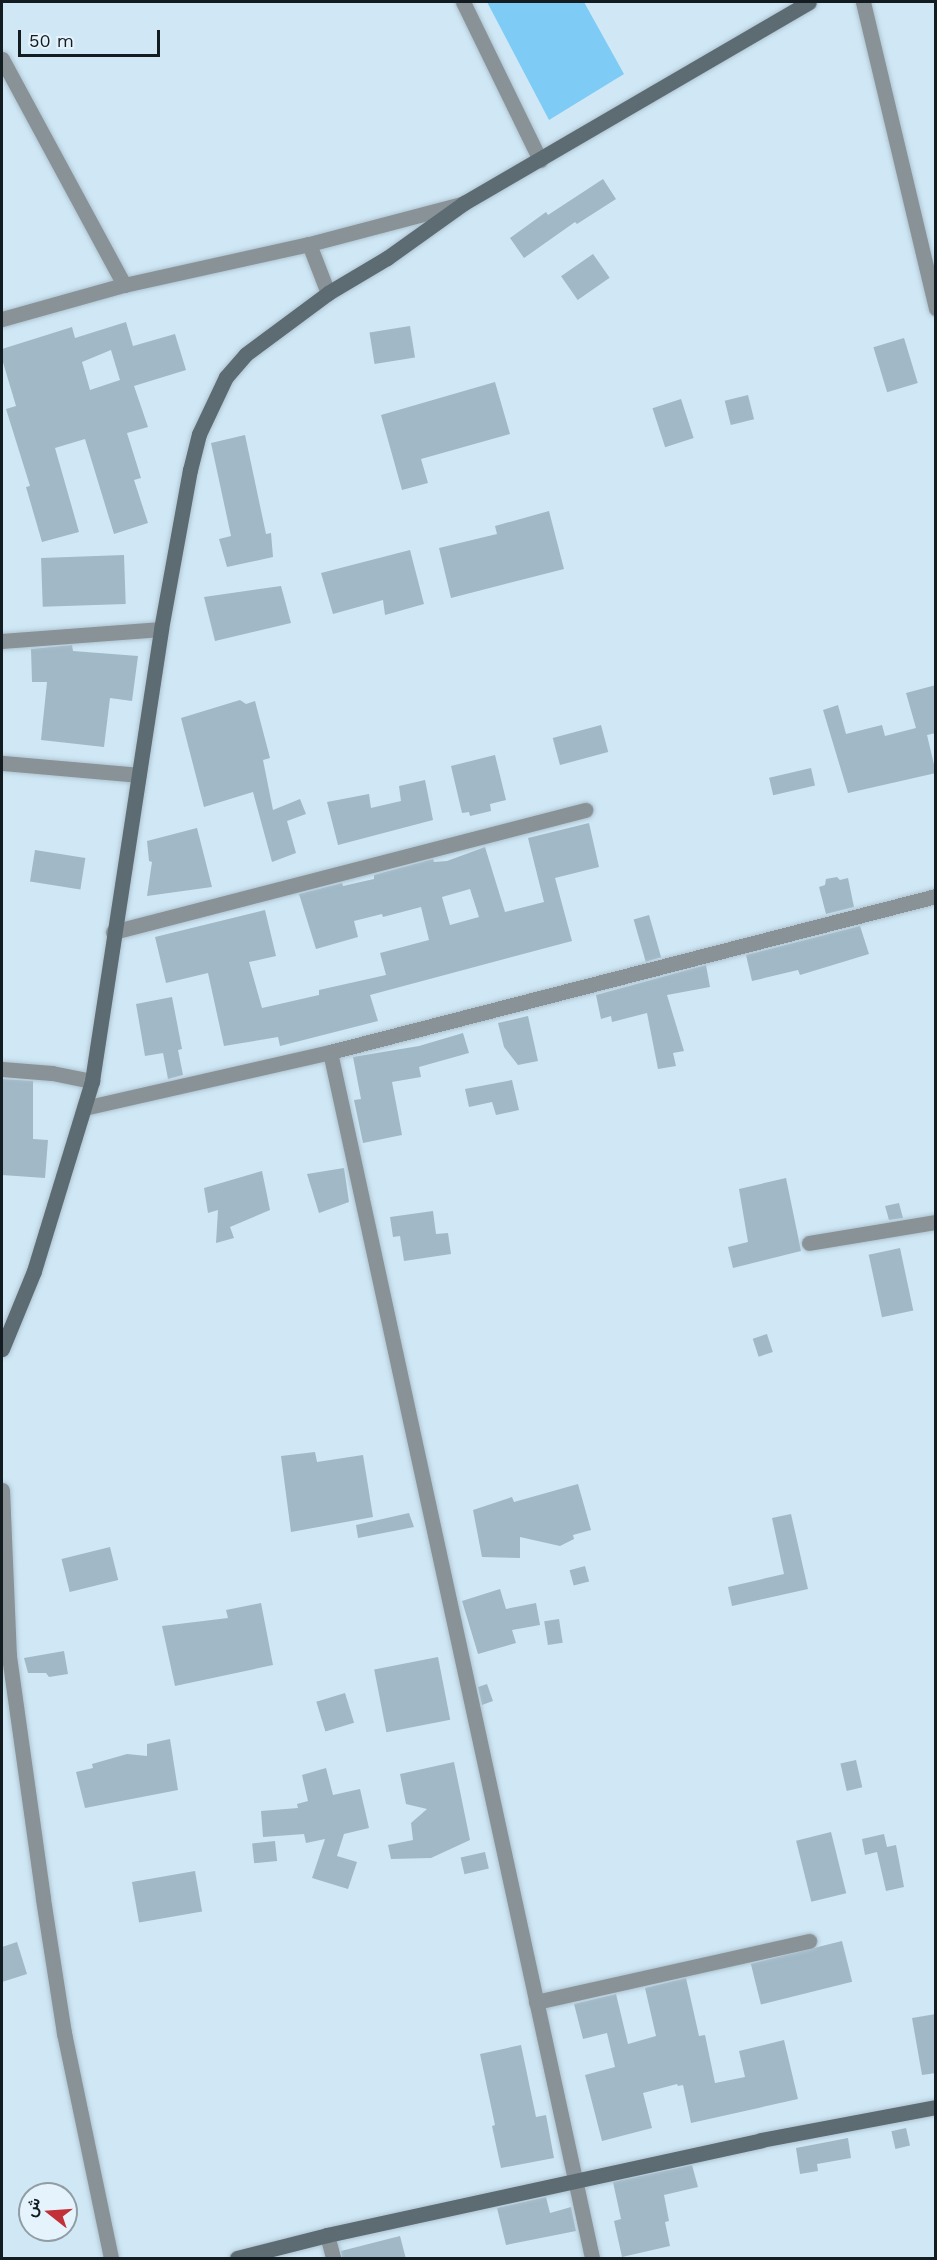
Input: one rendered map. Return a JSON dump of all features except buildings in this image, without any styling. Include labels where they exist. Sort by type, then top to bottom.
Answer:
[{"type":"street","points":[[463,2],[540,160]]},
{"type":"street","points":[[2,1349],[34,1271],[92,1082],[160,629],[190,470],[199,434],[211,404],[226,377],[246,354],[328,293],[387,258],[464,203],[809,2]]},
{"type":"street","points":[[863,2],[936,308]]},
{"type":"street","points":[[2,59],[124,285]]},
{"type":"street","points":[[2,319],[124,285],[309,244],[464,203]]},
{"type":"street","points":[[309,244],[328,293]]},
{"type":"street","points":[[2,641],[160,629]]},
{"type":"street","points":[[2,763],[138,775]]},
{"type":"street","points":[[113,932],[586,810]]},
{"type":"street","points":[[84,1108],[330,1052],[936,896]]},
{"type":"street","points":[[330,1052],[592,2259]]},
{"type":"street","points":[[2,1069],[52,1073],[92,1082]]},
{"type":"street","points":[[808,1244],[936,1222]]},
{"type":"street","points":[[2,1490],[9,1656],[46,1920],[64,2033],[111,2259]]},
{"type":"street","points":[[536,2002],[809,1941]]},
{"type":"street","points":[[237,2259],[327,2235],[761,2140],[936,2107]]},
{"type":"street","points":[[327,2235],[333,2259]]},
{"type":"shaded area","points":[[487,2],[584,2],[624,74],[549,120]]}]
